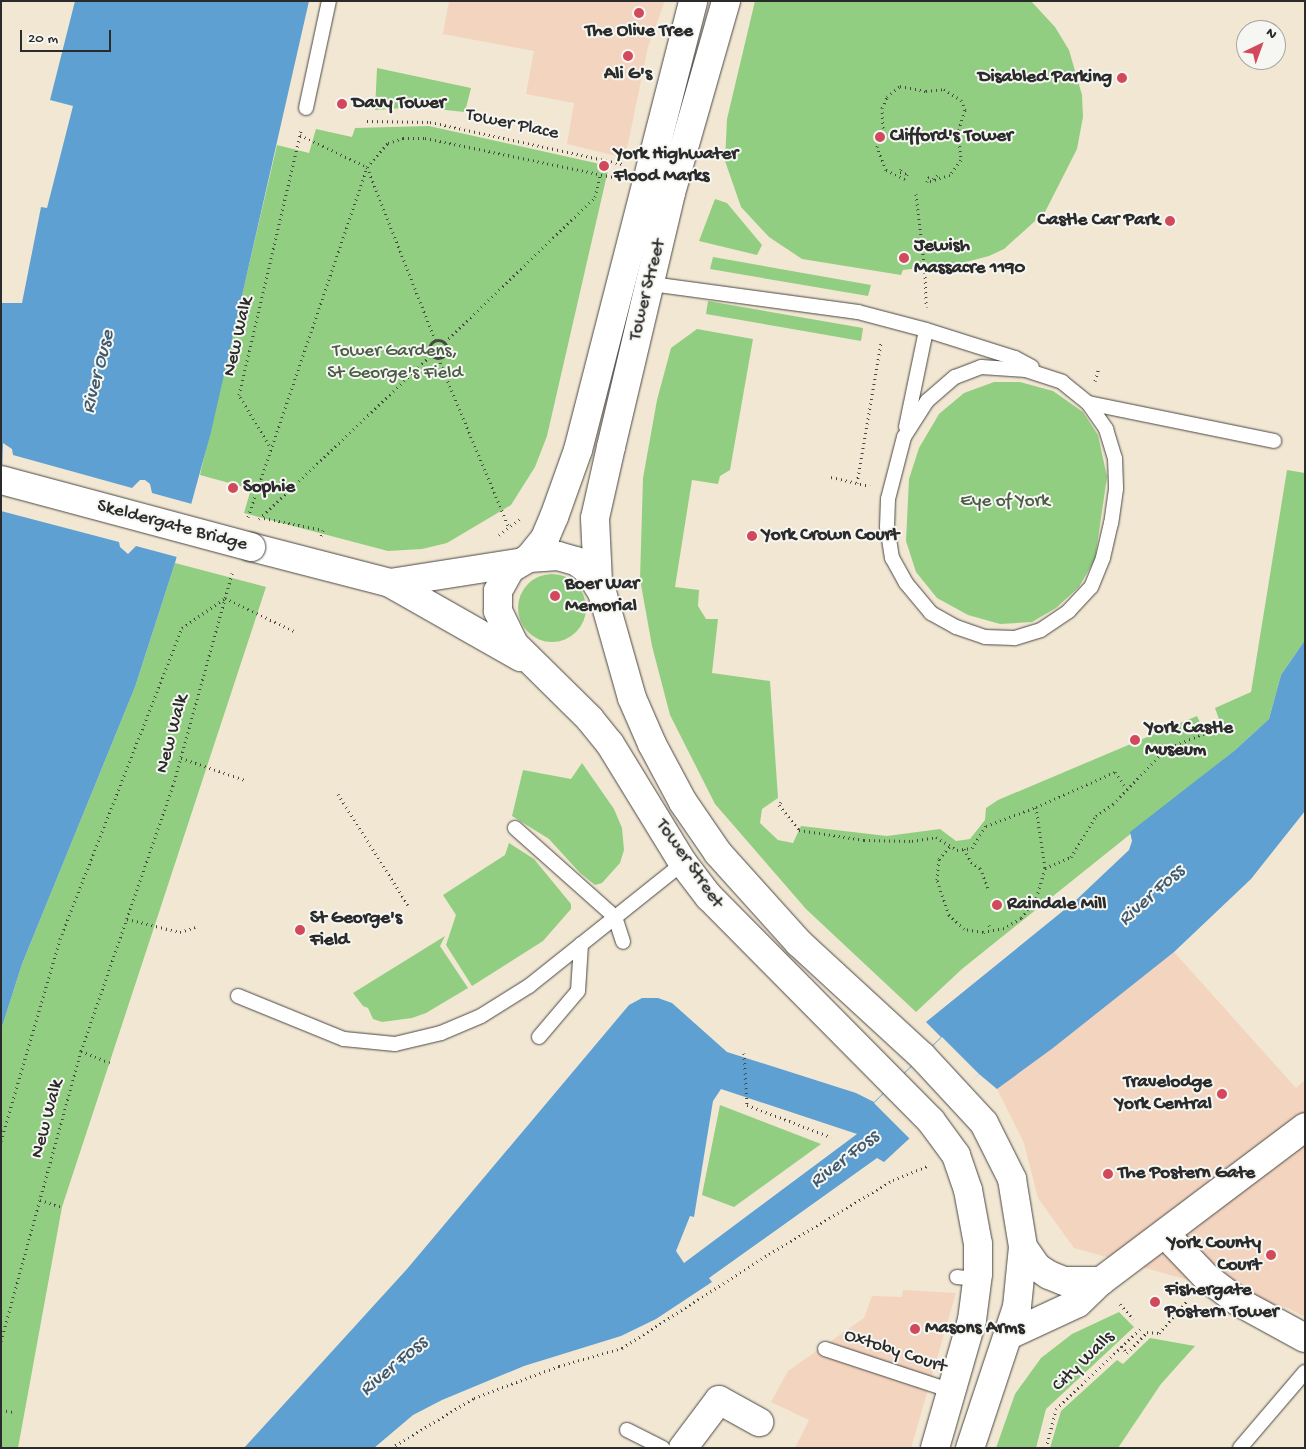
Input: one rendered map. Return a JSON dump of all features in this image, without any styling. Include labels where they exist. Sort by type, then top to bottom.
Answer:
[{"type":"main road","name":"Tower Street","points":[[692,1],[568,484],[545,538],[500,584],[498,611],[514,644],[530,664],[590,719],[605,738],[683,863],[709,898],[894,1083],[948,1141],[963,1170],[978,1244],[967,1278],[972,1320],[935,1448]]},
{"type":"main road","name":"Tower Street","points":[[726,1],[648,284],[595,518],[598,582],[632,698],[652,744],[683,802],[713,845],[799,943],[922,1056],[984,1123],[1012,1179],[1023,1247]]},
{"type":"main road","name":"Skeldergate Bridge","points":[[1,480],[390,583]]},
{"type":"main road","points":[[390,583],[558,556],[576,561],[598,582]]},
{"type":"main road","points":[[390,583],[530,664]]},
{"type":"main road","points":[[1009,1335],[1078,1304],[1101,1281],[1305,1127]]},
{"type":"main road","points":[[1165,1234],[1208,1278],[1237,1301],[1305,1338]]},
{"type":"main road","points":[[1023,1247],[1037,1267],[1049,1275],[1064,1281],[1101,1281]]},
{"type":"main road","points":[[970,1448],[1017,1307],[1023,1247]]},
{"type":"main road","points":[[683,1448],[719,1400],[759,1422]]},
{"type":"lane","points":[[306,108],[329,1]]},
{"type":"lane","points":[[620,279],[858,312],[926,330],[1015,358],[1062,382],[1088,403],[1106,429],[1115,458],[1116,489],[1103,558],[1091,587],[1069,612],[1041,630],[1014,638],[985,637],[956,628],[930,612],[906,583],[892,558],[887,527],[888,499],[904,436],[926,330]]},
{"type":"lane","points":[[904,436],[927,401],[955,377],[982,367],[1026,370],[1062,382]]},
{"type":"lane","points":[[1088,403],[1274,441]]},
{"type":"lane","points":[[515,828],[615,917],[623,942]]},
{"type":"lane","points":[[238,996],[344,1039],[395,1044],[441,1033],[481,1016],[529,986],[683,863]]},
{"type":"lane","points":[[539,1037],[578,991],[581,944]]},
{"type":"lane","name":"Oxtoby Court","points":[[825,1349],[952,1391]]},
{"type":"lane","points":[[1240,1448],[1305,1372]]},
{"type":"lane","points":[[627,1430],[663,1448]]},
{"type":"path","points":[[901,172],[886,170],[877,146],[883,128],[882,108],[886,97],[900,86],[926,91],[944,89],[961,100],[965,110],[958,131],[960,160],[950,175],[932,180],[937,175]]},
{"type":"path","name":"Tower Place","points":[[367,121],[430,122],[649,169]]},
{"type":"path","name":"New Walk","points":[[270,446],[239,395],[300,134],[367,166]]},
{"type":"path","points":[[246,524],[270,446],[367,166],[388,143],[404,138],[425,138],[624,180]]},
{"type":"path","points":[[367,166],[435,340]]},
{"type":"path","points":[[445,342],[595,197],[600,175]]},
{"type":"path","points":[[916,194],[926,272],[926,330]]},
{"type":"path","points":[[435,340],[445,342]]},
{"type":"path","points":[[431,355],[429,346],[435,340]]},
{"type":"path","points":[[438,358],[447,352],[445,342]]},
{"type":"path","points":[[431,355],[438,358],[509,528]]},
{"type":"path","points":[[323,530],[261,517],[431,355]]},
{"type":"path","points":[[858,483],[877,364]]},
{"type":"path","points":[[831,477],[870,486]]},
{"type":"path","points":[[496,537],[523,516]]},
{"type":"path","name":"New Walk","points":[[1,1341],[81,1051],[181,758],[233,570]]},
{"type":"path","points":[[1,1142],[60,939],[182,628],[225,598],[294,631]]},
{"type":"path","points":[[1045,868],[1071,857],[1096,816],[1113,804],[1126,787],[1148,769],[1166,749],[1205,733]]},
{"type":"path","points":[[181,758],[245,780]]},
{"type":"path","points":[[781,802],[779,805],[799,830],[864,840],[912,841],[936,837],[949,847],[964,849],[972,848],[986,826],[1036,807],[1115,772],[1126,787]]},
{"type":"path","points":[[338,794],[408,905]]},
{"type":"path","points":[[949,847],[939,859],[937,880],[949,915],[964,928],[991,930],[1004,928],[1021,918],[1035,902],[1045,868],[1036,807]]},
{"type":"path","points":[[964,849],[971,862],[980,868],[989,890]]},
{"type":"path","points":[[127,919],[180,932],[195,927]]},
{"type":"path","points":[[989,925],[991,930]]},
{"type":"path","points":[[81,1051],[110,1063]]},
{"type":"path","points":[[744,1053],[747,1105],[831,1137]]},
{"type":"path","points":[[391,1448],[474,1398],[559,1366],[622,1348],[769,1254],[893,1180],[928,1166]]},
{"type":"path","points":[[40,1200],[62,1207]]},
{"type":"path","points":[[1121,1346],[1127,1352],[1147,1332],[1159,1333],[1208,1278]]},
{"type":"path","name":"City Walls","points":[[1046,1448],[1056,1409],[1140,1329]]},
{"type":"path","points":[[1,1410],[13,1412]]},
{"type":"shaded area","points":[[449,1],[665,1],[648,47],[625,158],[567,144],[574,103],[526,94],[534,51],[443,34]]},
{"type":"shaded area","points":[[1174,952],[1296,1088],[1305,1080],[1305,1317],[1288,1308],[1074,1248],[1038,1198],[1024,1143],[997,1089]]},
{"type":"shaded area","points":[[903,1290],[956,1293],[911,1448],[795,1448],[809,1420],[771,1402],[788,1371],[864,1318],[872,1296],[902,1297]]},
{"type":"green space","points":[[755,1],[1031,1],[1055,27],[1069,50],[1082,95],[1083,117],[1077,149],[1045,212],[1004,249],[989,256],[966,262],[903,270],[901,275],[802,259],[769,237],[741,207],[725,161],[727,119]]},
{"type":"green space","points":[[377,68],[471,88],[465,112],[416,107],[375,110]]},
{"type":"green space","name":"Tower Gardens, St George's Field","points":[[429,126],[609,166],[547,436],[535,467],[511,505],[447,543],[422,549],[388,551],[244,513],[251,489],[200,475],[277,145],[309,153],[316,129],[352,137],[355,128]]},
{"type":"green space","points":[[715,199],[727,203],[762,245],[757,255],[699,241]]},
{"type":"green space","points":[[713,257],[871,285],[868,296],[710,269]]},
{"type":"green space","points":[[708,301],[863,328],[861,341],[706,314]]},
{"type":"green space","points":[[697,329],[753,339],[730,470],[720,476],[718,484],[692,480],[675,587],[699,590],[698,606],[706,619],[718,619],[712,673],[770,681],[778,798],[762,809],[760,823],[778,840],[793,843],[801,826],[887,836],[940,829],[956,841],[970,839],[985,820],[986,808],[998,800],[1197,716],[1203,729],[1220,722],[1215,708],[1251,692],[1287,470],[1305,473],[1305,640],[1281,675],[1269,719],[1234,751],[962,969],[916,1012],[806,909],[715,804],[670,715],[652,646],[640,579],[643,478],[657,400],[671,348]]},
{"type":"green space","name":"Eye of York","points":[[994,382],[1020,382],[1053,391],[1083,412],[1098,435],[1107,477],[1095,559],[1079,587],[1056,608],[1032,622],[1000,624],[968,615],[937,598],[916,572],[906,541],[909,479],[919,448],[939,414],[964,393]]},
{"type":"green space","points":[[175,563],[266,587],[62,1207],[18,1448],[1,1448],[1,1030],[22,964],[135,687]]},
{"type":"green space","points":[[545,574],[559,574],[571,579],[581,589],[586,601],[586,615],[581,627],[571,637],[559,642],[545,642],[533,637],[523,627],[518,615],[518,601],[523,589],[533,579]]},
{"type":"green space","points":[[582,763],[614,809],[622,828],[624,850],[620,863],[602,883],[595,885],[580,873],[549,839],[512,816],[523,770],[571,779]]},
{"type":"green space","points":[[509,843],[534,859],[571,904],[571,909],[543,941],[472,986],[446,945],[456,915],[443,895],[505,855]]},
{"type":"green space","points":[[445,936],[440,946],[468,988],[426,1013],[412,1018],[382,1022],[373,1019],[368,1008],[363,1006],[353,993]]},
{"type":"green space","points":[[720,1105],[821,1144],[734,1207],[702,1195]]},
{"type":"green space","points":[[1119,1312],[1134,1327],[1046,1409],[1036,1448],[996,1448],[1015,1394],[1041,1358],[1072,1334]]},
{"type":"green space","points":[[1150,1338],[1195,1346],[1161,1384],[1118,1448],[1050,1448],[1061,1411],[1117,1360],[1123,1364]]},
{"type":"water","name":"River Ouse","points":[[75,1],[309,1],[211,432],[175,563],[135,687],[22,964],[1,1030],[1,303],[22,303],[41,207],[47,208],[73,106],[50,100]]},
{"type":"water","name":"River Foss","points":[[1305,640],[1305,811],[1251,879],[1174,952],[1053,1048],[997,1089],[979,1074],[884,1162],[877,1158],[709,1278],[712,1282],[656,1319],[621,1336],[524,1366],[442,1400],[413,1415],[374,1448],[244,1448],[407,1269],[629,1005],[642,998],[658,998],[672,1003],[727,1052],[856,1093],[874,1102],[941,1037],[926,1022],[1074,902],[1129,850],[1132,841],[1130,832],[1234,751],[1269,719],[1281,675]],"holes":[[[721,1089],[857,1134],[684,1263],[676,1251],[690,1216],[694,1217],[713,1101]]]},
{"type":"pier","points":[[3,443],[12,449],[13,455],[132,488],[140,480],[145,480],[150,484],[152,493],[192,504],[177,557],[136,546],[128,554],[120,547],[119,542],[1,511]]},
{"type":"pier","points":[[942,1037],[979,1074],[911,1140],[874,1103]]},
{"type":"place","name":"The Olive Tree","points":[[639,13]]},
{"type":"place","name":"Ali G's","points":[[628,56]]},
{"type":"place","name":"Disabled Parking","points":[[1122,78]]},
{"type":"place","name":"Davy Tower","points":[[342,104]]},
{"type":"place","name":"Clifford's Tower","points":[[880,137]]},
{"type":"place","name":"York Highwater Flood Marks","points":[[604,166]]},
{"type":"place","name":"Castle Car Park","points":[[1170,221]]},
{"type":"place","name":"Jewish Massacre 1190","points":[[904,258]]},
{"type":"place","name":"Sophie","points":[[233,488]]},
{"type":"place","name":"York Crown Court","points":[[752,536]]},
{"type":"place","name":"Boer War Memorial","points":[[555,596]]},
{"type":"place","name":"York Castle Museum","points":[[1135,740]]},
{"type":"place","name":"Raindale Mill","points":[[997,905]]},
{"type":"place","name":"St George's Field","points":[[300,930]]},
{"type":"place","name":"Travelodge York Central","points":[[1222,1094]]},
{"type":"place","name":"The Postern Gate","points":[[1108,1174]]},
{"type":"place","name":"York County Court","points":[[1271,1255]]},
{"type":"place","name":"Fishergate Postern Tower","points":[[1155,1302]]},
{"type":"place","name":"Masons Arms","points":[[915,1329]]}]
